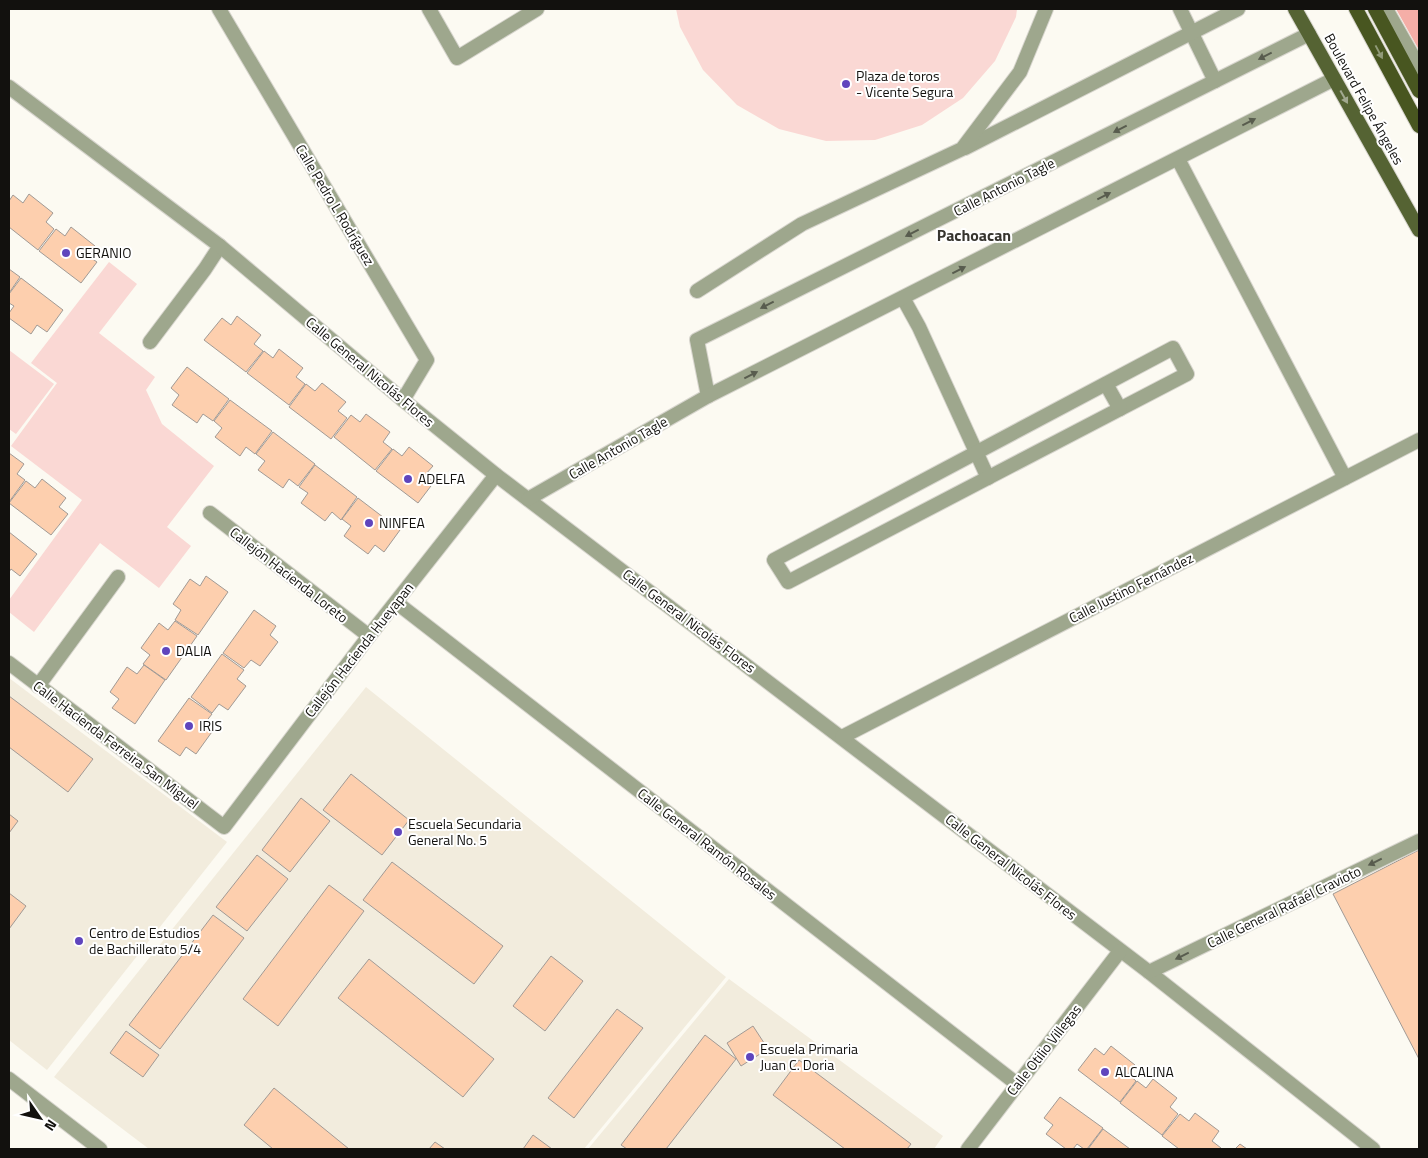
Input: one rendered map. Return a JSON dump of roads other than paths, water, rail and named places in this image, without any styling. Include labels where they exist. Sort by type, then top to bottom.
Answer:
[{"type":"highway","points":[[1356,9],[1419,126]]},
{"type":"highway","points":[[1375,9],[1419,91]]},
{"type":"main road","name":"Boulevard Felipe Ángeles","points":[[1295,9],[1419,230]]},
{"type":"street","name":"Calle Pedro L Rodríguez","points":[[219,9],[427,360],[403,400]]},
{"type":"street","points":[[429,9],[457,58],[537,9]]},
{"type":"street","points":[[962,149],[1020,72],[1046,9]]},
{"type":"street","points":[[1180,9],[1216,81]]},
{"type":"street","points":[[696,291],[802,224],[962,149],[1238,9]]},
{"type":"street","points":[[1386,9],[1419,68]]},
{"type":"street","name":"Calle Antonio Tagle","points":[[708,396],[697,340],[1309,34]]},
{"type":"street","name":"Calle Antonio Tagle","points":[[528,499],[708,396],[1334,79]]},
{"type":"street","name":"Calle General Nicolás Flores","points":[[9,87],[220,246],[403,400],[528,499],[1149,972],[1373,1149]]},
{"type":"street","points":[[1178,159],[1345,478]]},
{"type":"street","points":[[150,342],[220,246]]},
{"type":"street","points":[[903,298],[919,327],[988,478]]},
{"type":"street","points":[[1173,348],[1187,374],[788,582],[774,560],[976,453],[1106,384],[1173,348]]},
{"type":"street","points":[[1106,384],[1120,410]]},
{"type":"street","name":"Calle Justino Fernández","points":[[842,737],[1419,440]]},
{"type":"street","name":"Callejón Hacienda Hueyapan","points":[[224,827],[369,636],[496,474]]},
{"type":"street","name":"Callejón Hacienda Loreto","points":[[210,513],[369,636]]},
{"type":"street","points":[[38,686],[118,577]]},
{"type":"street","name":"Calle General Ramón Rosales","points":[[396,603],[1017,1084]]},
{"type":"street","name":"Calle Hacienda Ferreira San Miguel","points":[[9,663],[224,827]]},
{"type":"street","name":"Calle General Rafaél Cravioto","points":[[1149,972],[1419,841]]},
{"type":"street","name":"Calle Otilio Villegas","points":[[968,1149],[1120,951]]},
{"type":"street","points":[[9,1079],[100,1149]]},
{"type":"place","name":"Plaza de toros - Vicente Segura","points":[[846,84]]},
{"type":"place","name":"GERANIO","points":[[66,253]]},
{"type":"place","name":"ADELFA","points":[[408,479]]},
{"type":"place","name":"NINFEA","points":[[369,523]]},
{"type":"place","name":"DALIA","points":[[166,651]]},
{"type":"place","name":"IRIS","points":[[189,726]]},
{"type":"place","name":"Escuela Secundaria General No. 5","points":[[398,832]]},
{"type":"place","name":"Centro de Estudios de Bachillerato 5/4","points":[[79,941]]},
{"type":"place","name":"Escuela Primaria Juan C. Doria","points":[[750,1057]]},
{"type":"place","name":"ALCALINA","points":[[1105,1072]]},
{"type":"district","name":"Pachoacan","points":[[974,235]]}]
